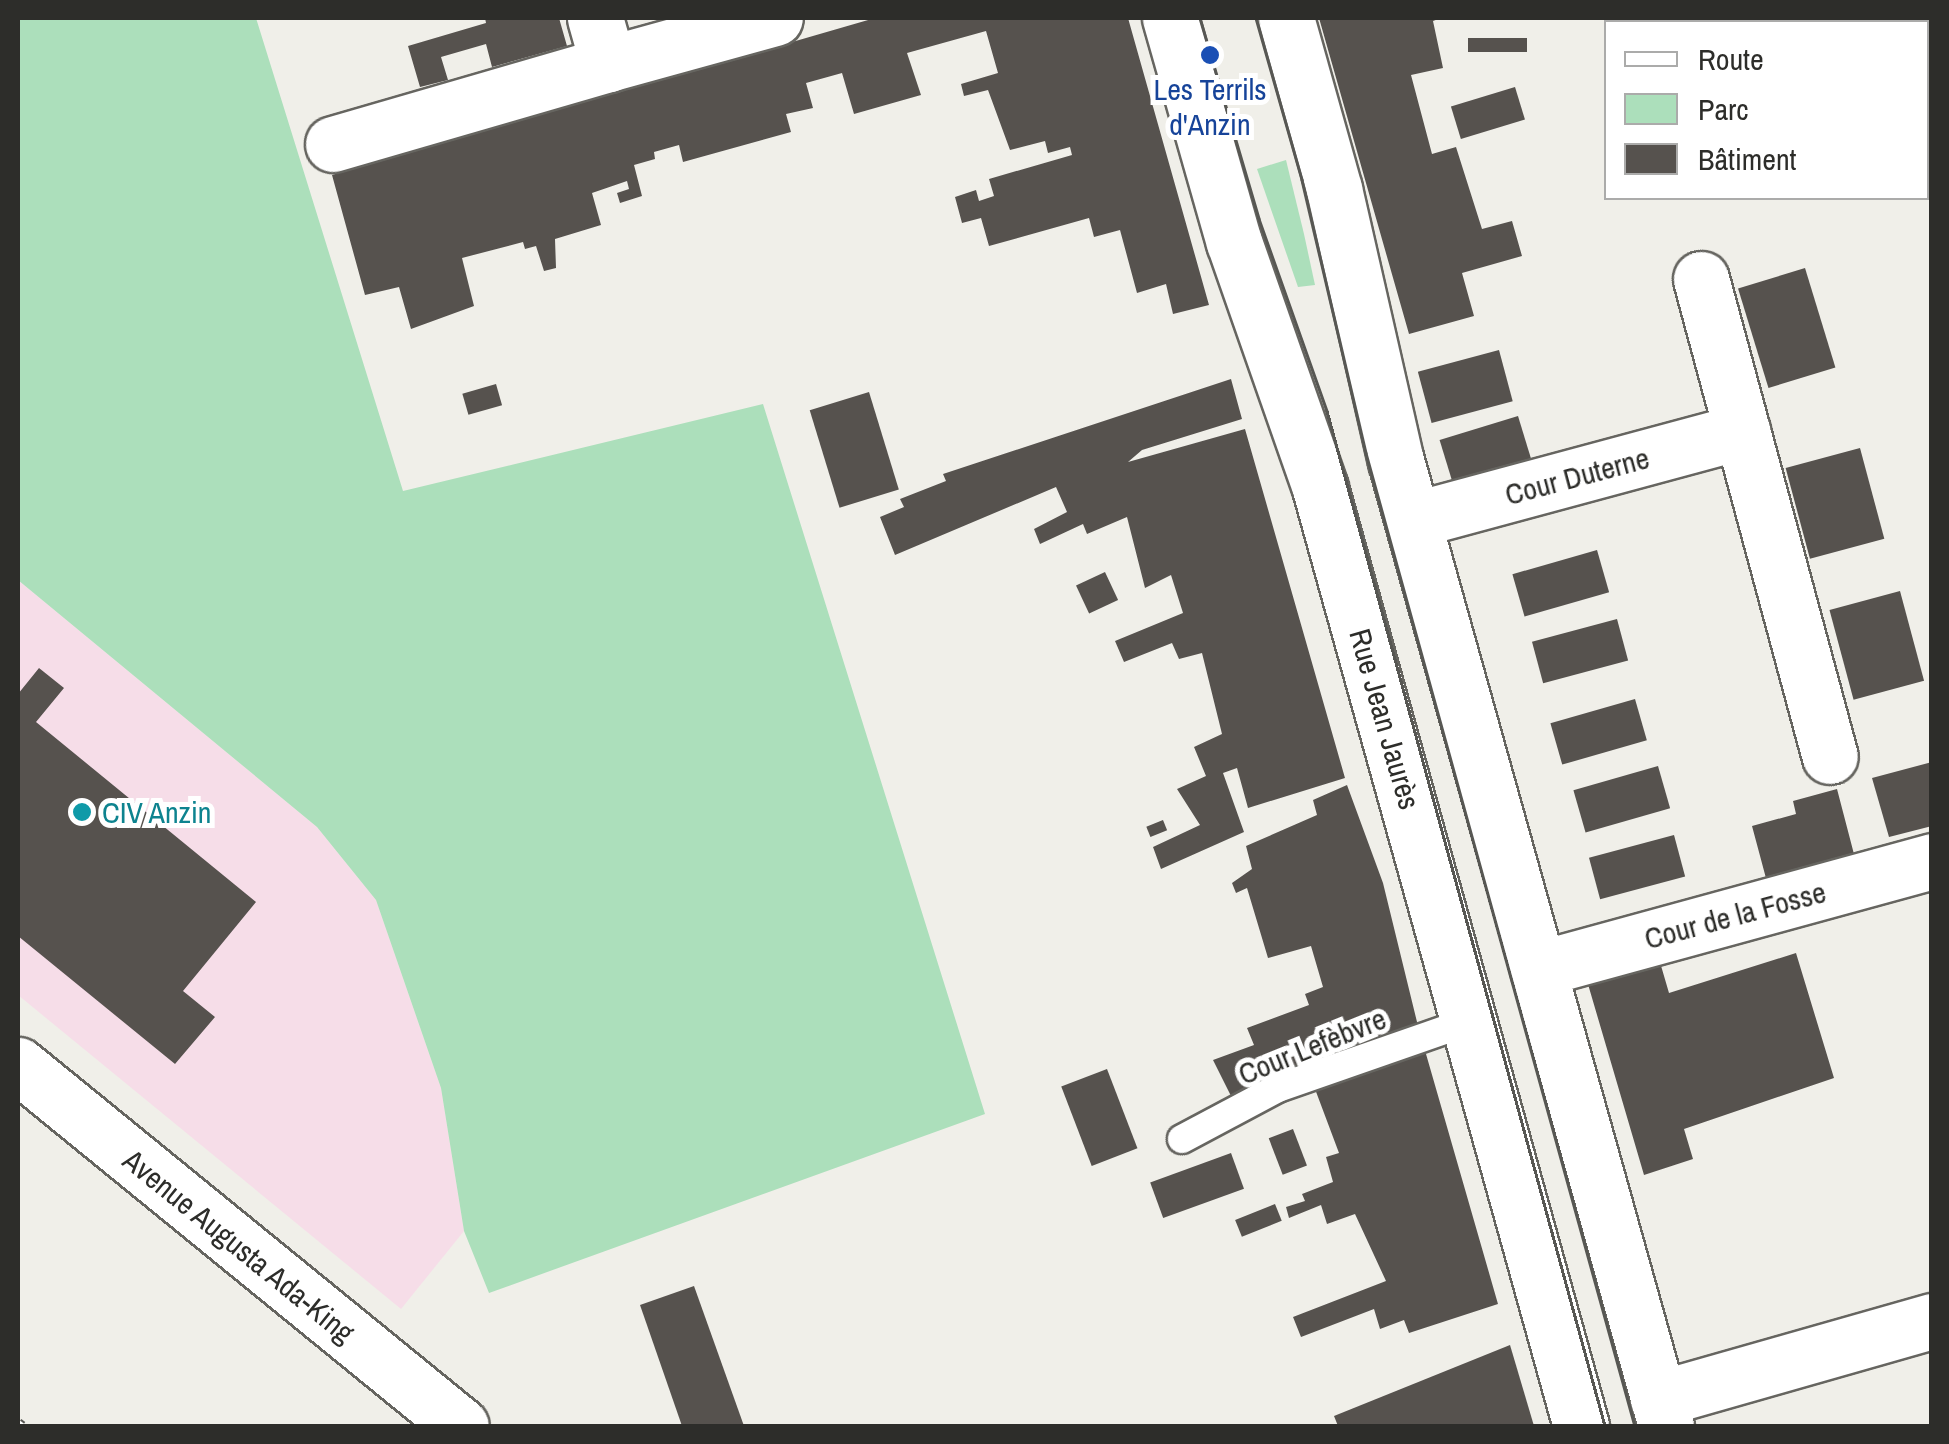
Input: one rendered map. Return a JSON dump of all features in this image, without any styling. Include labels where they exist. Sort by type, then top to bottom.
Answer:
[{"type":"main road","points":[[333,144],[602,41],[775,18]]},
{"type":"main road","name":"Rue Jean Jaurès","points":[[1170,18],[1234,242],[1320,488],[1581,1426]]},
{"type":"main road","points":[[1286,18],[1413,520],[1662,1413],[1932,1320]]},
{"type":"main road","points":[[1701,279],[1830,756]]},
{"type":"main road","name":"Cour Duterne","points":[[1413,520],[1742,431]]},
{"type":"main road","name":"Cour de la Fosse","points":[[1538,969],[1932,860]]},
{"type":"main road","name":"Avenue Augusta Ada-King","points":[[18,1065],[461,1426]]},
{"type":"lane","name":"Cour Lefèbvre","points":[[1182,1139],[1278,1088],[1470,1021]]},
{"type":"shaded area","points":[[18,580],[317,827],[376,900],[441,1088],[464,1231],[401,1309],[18,995]]},
{"type":"green space","points":[[18,18],[256,18],[403,491],[763,404],[985,1114],[489,1293],[464,1231],[441,1088],[376,900],[317,827],[18,580]]},
{"type":"green space","points":[[1286,160],[1315,285],[1298,287],[1257,169]]},
{"type":"building","points":[[485,18],[559,18],[567,46],[492,67],[486,44],[441,57],[448,80],[420,87],[408,46],[486,23]]},
{"type":"building","points":[[875,18],[1128,18],[1209,305],[1173,314],[1166,284],[1137,293],[1120,230],[1094,237],[1089,218],[989,246],[981,218],[962,223],[955,197],[976,190],[979,201],[994,196],[989,179],[1072,155],[1070,147],[1048,153],[1045,141],[1010,150],[988,90],[964,96],[961,84],[998,73],[986,31],[907,53],[921,95],[854,114],[842,73],[806,83],[813,108],[786,114],[791,132],[683,162],[679,145],[654,152],[655,159],[634,165],[642,196],[620,203],[617,193],[629,189],[627,181],[592,193],[601,225],[555,239],[556,268],[544,271],[536,246],[525,249],[523,242],[462,258],[474,306],[411,329],[399,287],[365,295],[332,175]]},
{"type":"building","points":[[1319,18],[1441,18],[1433,21],[1443,68],[1411,75],[1432,154],[1456,147],[1482,229],[1512,221],[1522,256],[1462,273],[1474,316],[1409,334]]},
{"type":"building","points":[[1468,38],[1527,38],[1527,52],[1468,52]]},
{"type":"building","points":[[1515,87],[1525,120],[1461,139],[1451,107]]},
{"type":"building","points":[[1805,268],[1835,367],[1768,388],[1738,288]]},
{"type":"building","points":[[1499,350],[1513,401],[1432,423],[1418,372]]},
{"type":"building","points":[[1231,379],[1242,419],[1142,450],[1128,462],[1245,429],[1345,778],[1248,808],[1237,768],[1223,773],[1244,832],[1161,869],[1153,847],[1200,825],[1177,789],[1206,776],[1194,747],[1222,734],[1202,653],[1179,659],[1172,643],[1124,662],[1115,641],[1183,613],[1171,575],[1145,588],[1127,517],[1087,534],[1083,524],[1040,544],[1034,529],[1067,512],[1056,487],[895,555],[880,517],[904,507],[900,499],[946,481],[943,474]]},
{"type":"building","points":[[496,384],[502,405],[468,415],[462,394]]},
{"type":"building","points":[[869,392],[899,490],[840,508],[810,410]]},
{"type":"building","points":[[1518,416],[1533,465],[1454,489],[1440,440]]},
{"type":"building","points":[[1860,448],[1884,539],[1810,559],[1786,468]]},
{"type":"building","points":[[1597,550],[1609,592],[1525,617],[1512,574]]},
{"type":"building","points":[[1105,572],[1118,600],[1089,614],[1076,586]]},
{"type":"building","points":[[1900,591],[1924,681],[1854,700],[1829,610]]},
{"type":"building","points":[[1617,619],[1628,661],[1543,683],[1532,642]]},
{"type":"building","name":"CIV Anzin","points":[[39,668],[64,688],[36,722],[256,902],[183,991],[215,1017],[175,1064],[18,936],[18,694]]},
{"type":"building","points":[[1635,699],[1647,740],[1562,765],[1550,723]]},
{"type":"building","points":[[1932,762],[1932,826],[1889,837],[1872,778]]},
{"type":"building","points":[[1658,766],[1670,808],[1586,833],[1573,790]]},
{"type":"building","points":[[1347,785],[1383,883],[1418,1026],[1278,1072],[1281,1077],[1235,1104],[1213,1060],[1254,1045],[1247,1028],[1309,1005],[1305,994],[1323,987],[1311,946],[1268,958],[1247,888],[1236,893],[1232,883],[1252,869],[1246,846],[1317,815],[1313,800]]},
{"type":"building","points":[[1837,789],[1855,858],[1767,882],[1752,826],[1796,814],[1793,801]]},
{"type":"building","points":[[1163,820],[1167,830],[1150,837],[1146,827]]},
{"type":"building","points":[[1674,835],[1685,877],[1600,899],[1589,858]]},
{"type":"building","points":[[1657,952],[1669,993],[1796,953],[1834,1078],[1684,1129],[1693,1159],[1644,1175],[1585,974]]},
{"type":"building","points":[[1424,1047],[1498,1304],[1409,1333],[1404,1320],[1380,1329],[1374,1309],[1301,1337],[1293,1317],[1386,1281],[1355,1214],[1327,1224],[1321,1205],[1289,1218],[1286,1207],[1305,1201],[1302,1194],[1333,1182],[1326,1157],[1339,1153],[1315,1089],[1324,1087],[1324,1080]]},
{"type":"building","points":[[1107,1069],[1137,1148],[1092,1166],[1061,1087]]},
{"type":"building","points":[[1293,1129],[1307,1165],[1283,1175],[1269,1138]]},
{"type":"building","points":[[1231,1153],[1244,1189],[1163,1218],[1150,1182]]},
{"type":"building","points":[[1275,1204],[1282,1221],[1242,1237],[1235,1220]]},
{"type":"building","points":[[694,1286],[744,1426],[682,1426],[640,1305]]},
{"type":"building","points":[[1510,1345],[1534,1426],[1338,1426],[1334,1416]]},
{"type":"tram line","points":[[1200,18],[1259,219],[1327,411],[1605,1426]]},
{"type":"tram line","points":[[1256,18],[1302,180],[1366,453],[1635,1426]]},
{"type":"railway","points":[[18,1423],[22,1426]]},
{"type":"place","name":"Les Terrils d'Anzin","points":[[1210,55]]},
{"type":"place","name":"CIV Anzin","points":[[82,812]]}]
